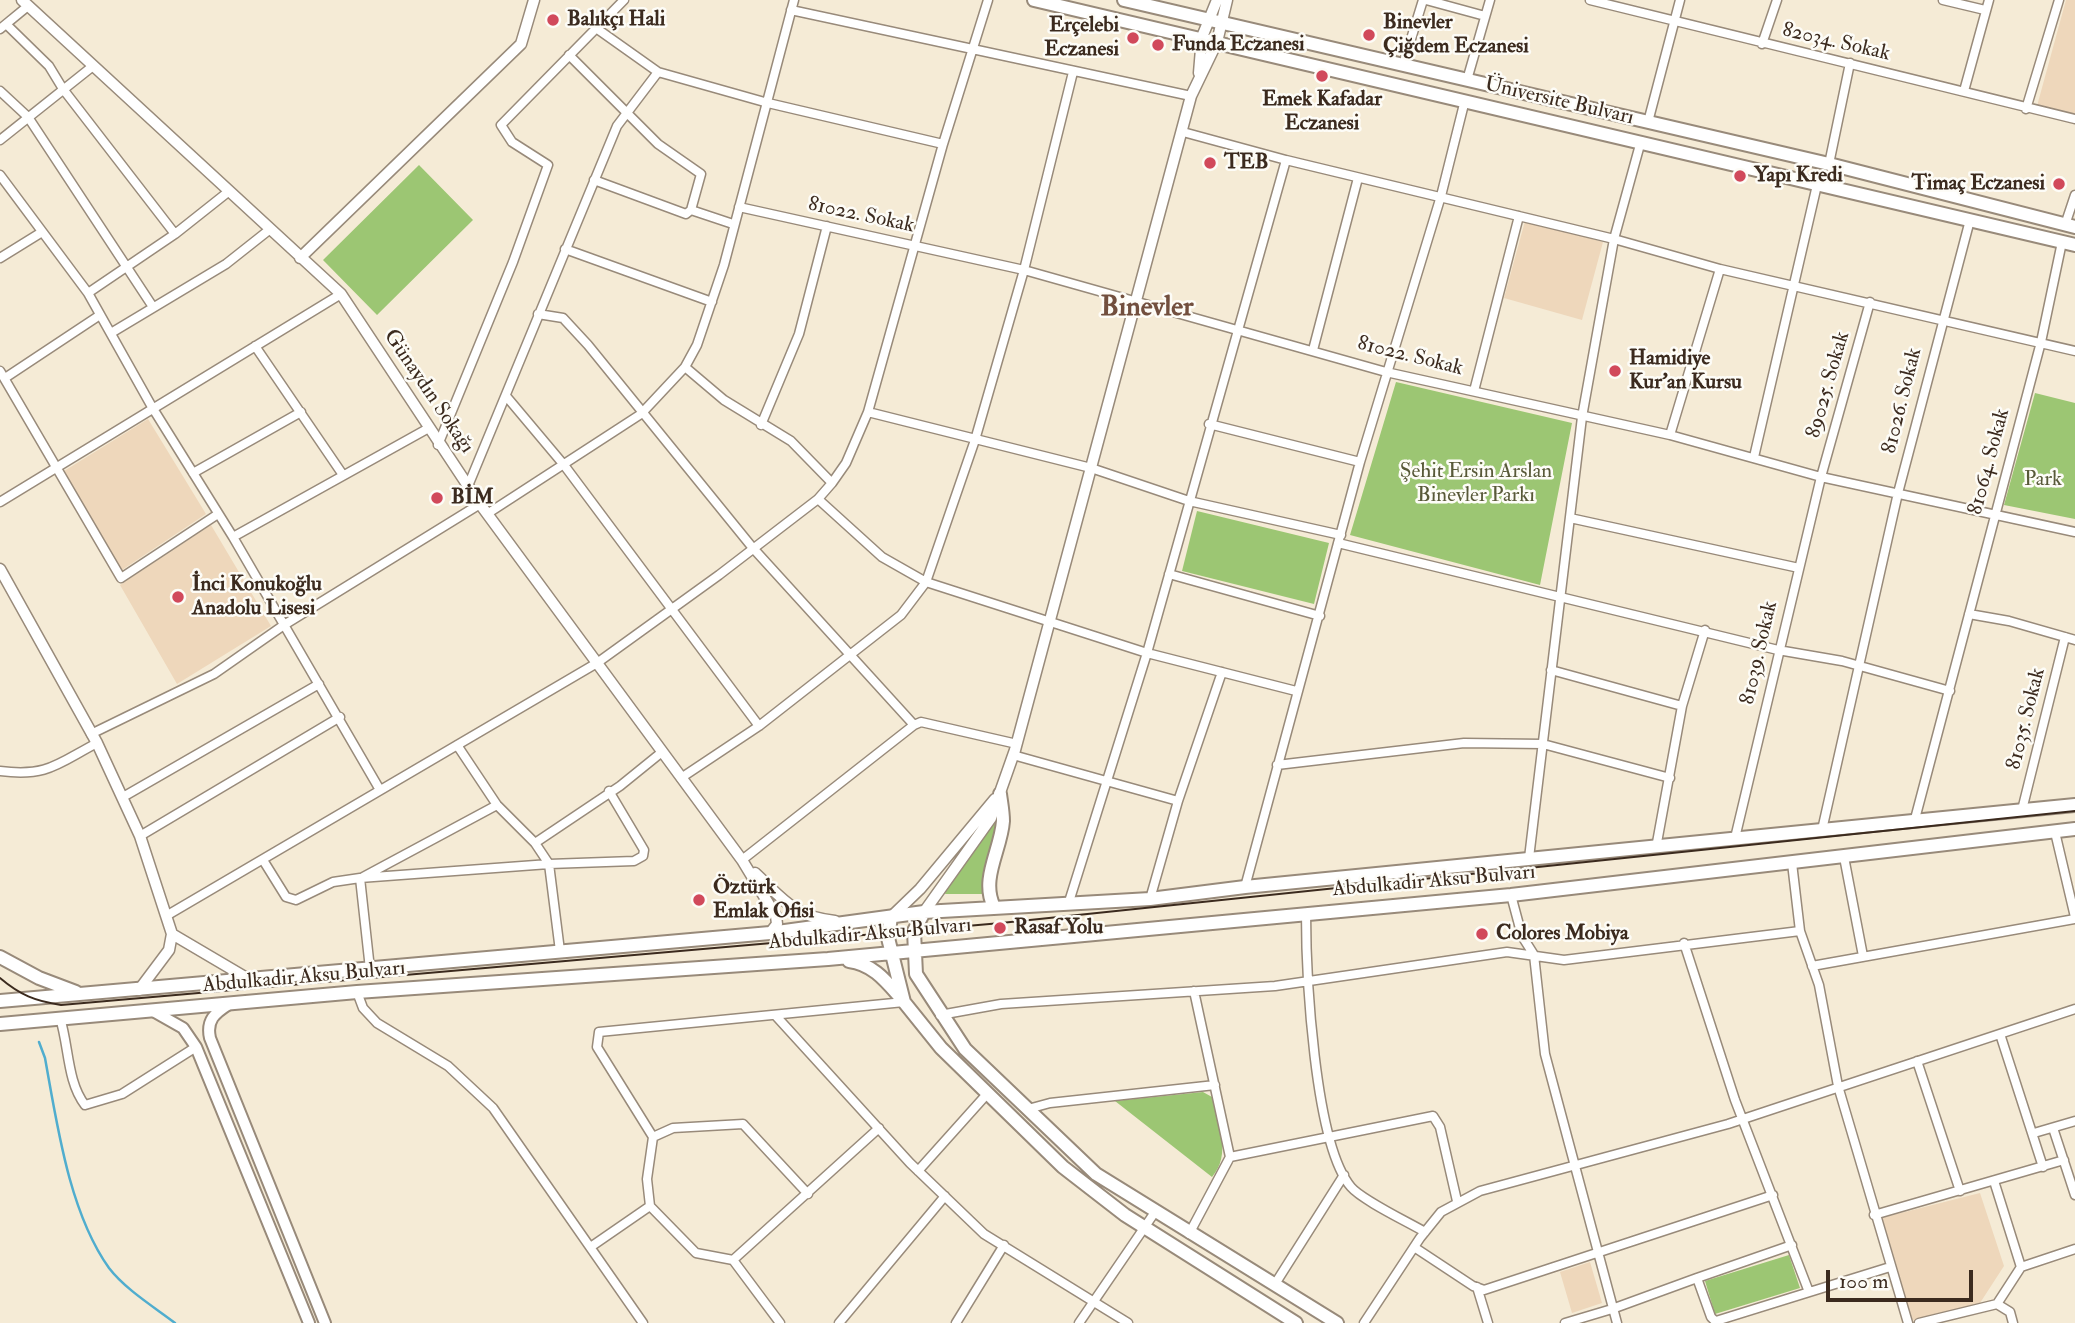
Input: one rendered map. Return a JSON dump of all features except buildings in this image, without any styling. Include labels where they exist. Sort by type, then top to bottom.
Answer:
[{"type":"main road","name":"Üniversite Bulvarı","points":[[1034,0],[1202,37],[2068,244]]},
{"type":"main road","name":"Üniversite Bulvarı","points":[[1124,0],[1829,164],[2070,226]]},
{"type":"main road","points":[[994,907],[989,898],[989,880],[1003,821],[1000,794]]},
{"type":"main road","name":"Abdulkadir Aksu Bulvarı","points":[[0,1001],[139,990],[245,977],[370,969],[770,933],[924,912],[1150,899],[1530,858],[1656,848],[2075,805]]},
{"type":"main road","name":"Abdulkadir Aksu Bulvarı","points":[[0,1024],[357,992],[828,959],[1511,895],[2075,829]]},
{"type":"main road","points":[[924,912],[914,931],[916,974],[940,1015],[965,1049],[1096,1174],[1189,1234],[1337,1323]]},
{"type":"main road","points":[[891,917],[888,938],[890,953],[904,1002]]},
{"type":"main road","points":[[0,957],[39,978],[83,994]]},
{"type":"main road","points":[[828,959],[867,965],[879,973],[941,1048],[1063,1167],[1125,1215],[1296,1323]]},
{"type":"main road","points":[[231,1003],[211,1017],[208,1028],[325,1323]]},
{"type":"main road","points":[[153,1011],[172,1020],[193,1042],[309,1323]]},
{"type":"main road","points":[[193,1042],[197,1029],[208,1028]]},
{"type":"street","points":[[300,258],[437,122],[521,44],[534,0]]},
{"type":"street","points":[[438,445],[548,165],[512,142],[501,125],[624,0]]},
{"type":"street","points":[[166,916],[597,663],[818,499],[846,463],[868,412],[943,144],[988,0]]},
{"type":"street","points":[[1199,80],[1202,37],[1217,0]]},
{"type":"street","points":[[924,912],[991,818],[1017,744],[1133,302],[1191,96],[1224,24],[1227,0]]},
{"type":"street","points":[[1403,65],[1425,0],[1485,16]]},
{"type":"street","points":[[1467,80],[1490,0]]},
{"type":"street","name":"82034. Sokak","points":[[1590,0],[1672,23],[1850,63],[2026,109],[2075,119]]},
{"type":"street","points":[[1648,122],[1679,0]]},
{"type":"street","points":[[1762,44],[1777,0]]},
{"type":"street","points":[[1943,0],[1985,10]]},
{"type":"street","points":[[1964,91],[1989,0]]},
{"type":"street","points":[[2026,109],[2059,0]]},
{"type":"street","points":[[25,3],[3,27],[48,66],[62,89],[175,234]]},
{"type":"street","name":"Günaydın Sokağı","points":[[25,3],[341,294],[427,429],[480,505],[742,860]]},
{"type":"street","points":[[487,514],[641,414],[685,367],[712,302],[768,103],[791,3],[971,51],[1191,96]]},
{"type":"street","points":[[596,28],[658,72],[768,103],[943,144]]},
{"type":"street","points":[[569,55],[658,144],[701,174],[691,210],[686,214],[594,180]]},
{"type":"street","points":[[1829,164],[1850,63]]},
{"type":"street","points":[[0,140],[93,66]]},
{"type":"street","points":[[468,486],[594,180],[625,113],[658,72]]},
{"type":"street","points":[[681,778],[759,726],[901,615],[926,582],[975,440],[1024,270],[1073,72]]},
{"type":"street","points":[[0,91],[28,117],[153,307]]},
{"type":"street","points":[[1245,887],[1360,462],[1441,196],[1465,100]]},
{"type":"street","points":[[1183,132],[1286,160],[1614,239],[1720,269],[1943,318],[2075,351]]},
{"type":"street","points":[[1530,858],[1582,417],[1614,239],[1641,141]]},
{"type":"street","points":[[1068,905],[1147,653],[1209,424],[1286,160]]},
{"type":"street","points":[[0,175],[89,293],[152,407],[233,537],[380,790]]},
{"type":"street","points":[[1313,350],[1359,178]]},
{"type":"street","points":[[1754,457],[1817,185]]},
{"type":"street","points":[[89,293],[175,234],[228,192]]},
{"type":"street","points":[[2070,226],[2075,195]]},
{"type":"street","name":"81022. Sokak","points":[[739,207],[1024,270],[1236,332],[1313,350],[1386,372],[1670,435],[1821,477],[2075,531]]},
{"type":"street","points":[[691,210],[733,224]]},
{"type":"street","points":[[1474,391],[1519,216]]},
{"type":"street","name":"81026. Sokak","points":[[1898,493],[1970,220]]},
{"type":"street","points":[[761,425],[799,334],[827,226]]},
{"type":"street","points":[[111,333],[226,264],[269,230]]},
{"type":"street","points":[[1,255],[42,232]]},
{"type":"street","name":"81064. Sokak","points":[[1915,820],[1994,513],[2068,244]]},
{"type":"street","points":[[565,248],[712,302]]},
{"type":"street","points":[[1670,435],[1720,269]]},
{"type":"street","points":[[0,502],[341,294]]},
{"type":"street","name":"89025. Sokak","points":[[1821,477],[1870,302]]},
{"type":"street","points":[[538,314],[563,318],[752,547],[848,656],[914,725]]},
{"type":"street","points":[[100,315],[3,374],[121,578],[218,514]]},
{"type":"street","points":[[255,346],[343,475]]},
{"type":"street","points":[[685,367],[761,425],[791,441],[832,483]]},
{"type":"street","points":[[506,396],[564,465],[759,726]]},
{"type":"street","points":[[193,473],[300,412]]},
{"type":"street","points":[[868,412],[1091,468],[1189,501],[1559,598],[1819,656],[1950,691]]},
{"type":"street","points":[[1209,424],[1360,462]]},
{"type":"street","points":[[233,537],[427,429]]},
{"type":"street","name":"81039. Sokak","points":[[1735,838],[1821,477]]},
{"type":"street","points":[[1822,830],[1898,493]]},
{"type":"street","points":[[818,499],[882,557],[926,582],[1147,653],[1296,691]]},
{"type":"street","points":[[0,771],[31,775],[43,772],[94,739],[214,674],[284,625],[480,505]]},
{"type":"street","points":[[1570,518],[1799,568]]},
{"type":"street","points":[[0,569],[94,739],[140,836],[172,934],[169,950],[139,990]]},
{"type":"street","points":[[1169,574],[1320,616]]},
{"type":"street","points":[[1969,614],[2009,621],[2075,640]]},
{"type":"street","points":[[1656,848],[1682,706],[1705,630]]},
{"type":"street","name":"81035. Sokak","points":[[2022,810],[2065,637]]},
{"type":"street","points":[[1551,670],[1682,706]]},
{"type":"street","points":[[1150,899],[1178,800],[1222,672]]},
{"type":"street","points":[[123,797],[319,684]]},
{"type":"street","points":[[140,836],[340,717]]},
{"type":"street","points":[[742,860],[921,722],[1017,744]]},
{"type":"street","points":[[1277,765],[1464,743],[1543,744],[1670,778]]},
{"type":"street","points":[[457,745],[497,805],[535,843],[549,864],[560,951]]},
{"type":"street","points":[[535,843],[620,786],[662,752]]},
{"type":"street","points":[[1013,755],[1178,800]]},
{"type":"street","points":[[263,860],[286,897],[296,900],[333,882],[360,878],[549,864],[634,862],[643,856],[644,850],[609,791]]},
{"type":"street","points":[[891,917],[920,888],[1000,794]]},
{"type":"street","points":[[360,878],[497,805]]},
{"type":"street","points":[[1812,966],[2075,918],[2055,832]]},
{"type":"street","points":[[1844,857],[1863,956]]},
{"type":"street","points":[[742,860],[793,910],[814,919],[848,922]]},
{"type":"street","points":[[742,860],[776,916],[777,924],[770,933]]},
{"type":"street","points":[[1792,863],[1800,931],[1819,985],[1838,1086],[1908,1323]]},
{"type":"street","points":[[360,878],[370,969]]},
{"type":"street","points":[[1511,895],[1522,936],[1534,955],[1545,1054],[1612,1309],[1618,1323]]},
{"type":"street","points":[[1306,913],[1306,982],[1325,1120],[1344,1175],[1352,1189],[1425,1232]]},
{"type":"street","points":[[940,1015],[1001,1004],[1306,982],[1507,952],[1564,960],[1684,943],[1800,931]]},
{"type":"street","points":[[172,934],[221,966],[245,977]]},
{"type":"street","points":[[1684,943],[1735,1100],[1745,1119],[1809,1292]]},
{"type":"street","points":[[1189,1234],[1230,1157],[1194,991]]},
{"type":"street","points":[[357,992],[363,1008],[377,1023],[448,1066],[480,1093],[592,1246],[643,1323]]},
{"type":"street","points":[[780,1323],[733,1260],[696,1253],[650,1206],[647,1179],[653,1137],[597,1047],[599,1032],[904,1002]]},
{"type":"street","points":[[1364,1323],[1425,1232],[1441,1212],[1457,1201],[1480,1191],[1745,1119],[2075,1009]]},
{"type":"street","points":[[776,1016],[918,1171],[984,1234],[1128,1323]]},
{"type":"street","points":[[60,1018],[67,1039],[74,1085],[85,1105],[122,1094],[193,1042]]},
{"type":"street","points":[[2000,1034],[2043,1167]]},
{"type":"street","points":[[1917,1061],[1960,1191]]},
{"type":"street","points":[[1028,1109],[1050,1103],[1215,1085]]},
{"type":"street","points":[[918,1171],[987,1094]]},
{"type":"street","points":[[1230,1157],[1433,1116],[1440,1128],[1457,1201]]},
{"type":"street","points":[[2034,1133],[2075,1121]]},
{"type":"street","points":[[653,1137],[673,1128],[743,1124],[808,1194]]},
{"type":"street","points":[[733,1260],[879,1128]]},
{"type":"street","points":[[2053,1128],[2073,1182],[2075,1195]]},
{"type":"street","points":[[1874,1215],[2064,1160]]},
{"type":"street","points":[[1275,1284],[1344,1175]]},
{"type":"street","points":[[1994,1181],[2021,1267]]},
{"type":"street","points":[[1414,1247],[1484,1290],[1773,1195]]},
{"type":"street","points":[[839,1323],[945,1196]]},
{"type":"street","points":[[592,1246],[650,1206]]},
{"type":"street","points":[[1079,1323],[1154,1212]]},
{"type":"street","points":[[956,1323],[1004,1245]]},
{"type":"street","points":[[1565,1323],[1792,1245]]},
{"type":"street","points":[[1919,1323],[1997,1304],[2021,1267],[2075,1249]]},
{"type":"street","points":[[1697,1278],[1711,1317],[1716,1322],[1890,1267]]},
{"type":"street","points":[[1477,1287],[1488,1323]]},
{"type":"street","points":[[1997,1304],[2010,1312],[2013,1323]]},
{"type":"shaded area","points":[[2066,0],[2075,0],[2075,114],[2037,106]]},
{"type":"shaded area","points":[[1525,221],[1603,242],[1582,320],[1504,298]]},
{"type":"shaded area","points":[[148,419],[206,514],[122,570],[64,471]]},
{"type":"shaded area","points":[[211,525],[271,626],[177,684],[120,585]]},
{"type":"shaded area","points":[[1980,1193],[2004,1266],[1980,1303],[1915,1322],[1911,1318],[1881,1218]]},
{"type":"shaded area","points":[[1590,1262],[1602,1303],[1572,1313],[1560,1272]]},
{"type":"green space","points":[[419,165],[473,220],[377,315],[323,260]]},
{"type":"green space","name":"Şehit Ersin Arslan Binevler Parkı","points":[[1396,382],[1572,423],[1540,585],[1350,535]]},
{"type":"green space","name":"Park","points":[[2035,393],[2075,403],[2075,519],[2004,505]]},
{"type":"green space","points":[[1197,511],[1329,543],[1314,604],[1182,571]]},
{"type":"green space","points":[[998,817],[983,894],[945,894],[949,881]]},
{"type":"green space","points":[[1203,1092],[1212,1097],[1222,1138],[1221,1159],[1212,1177],[1115,1101]]},
{"type":"green space","points":[[1789,1255],[1800,1288],[1715,1314],[1705,1281]]},
{"type":"waterway","points":[[39,1042],[45,1058],[66,1167],[95,1246],[109,1268],[123,1283],[175,1323]]},
{"type":"tram line","points":[[0,978],[28,996],[61,1005],[1001,923],[2075,811]]},
{"type":"place","name":"Balıkçı Hali","points":[[553,20]]},
{"type":"place","name":"Binevler Çiğdem Eczanesi","points":[[1369,35]]},
{"type":"place","name":"Erçelebi Eczanesi","points":[[1133,38]]},
{"type":"place","name":"Funda Eczanesi","points":[[1158,45]]},
{"type":"place","name":"Emek Kafadar Eczanesi","points":[[1322,76]]},
{"type":"place","name":"TEB","points":[[1210,163]]},
{"type":"place","name":"Yapı Kredi","points":[[1740,176]]},
{"type":"place","name":"Timaç Eczanesi","points":[[2059,184]]},
{"type":"place","name":"Hamidiye Kur'an Kursu","points":[[1615,371]]},
{"type":"place","name":"BİM","points":[[437,498]]},
{"type":"place","name":"İnci Konukoğlu Anadolu Lisesi","points":[[178,597]]},
{"type":"place","name":"Öztürk Emlak Ofisi","points":[[699,900]]},
{"type":"place","name":"Rasaf Yolu","points":[[1000,928]]},
{"type":"place","name":"Colores Mobiya","points":[[1482,934]]},
{"type":"district","name":"Binevler","points":[[1147,309]]}]
